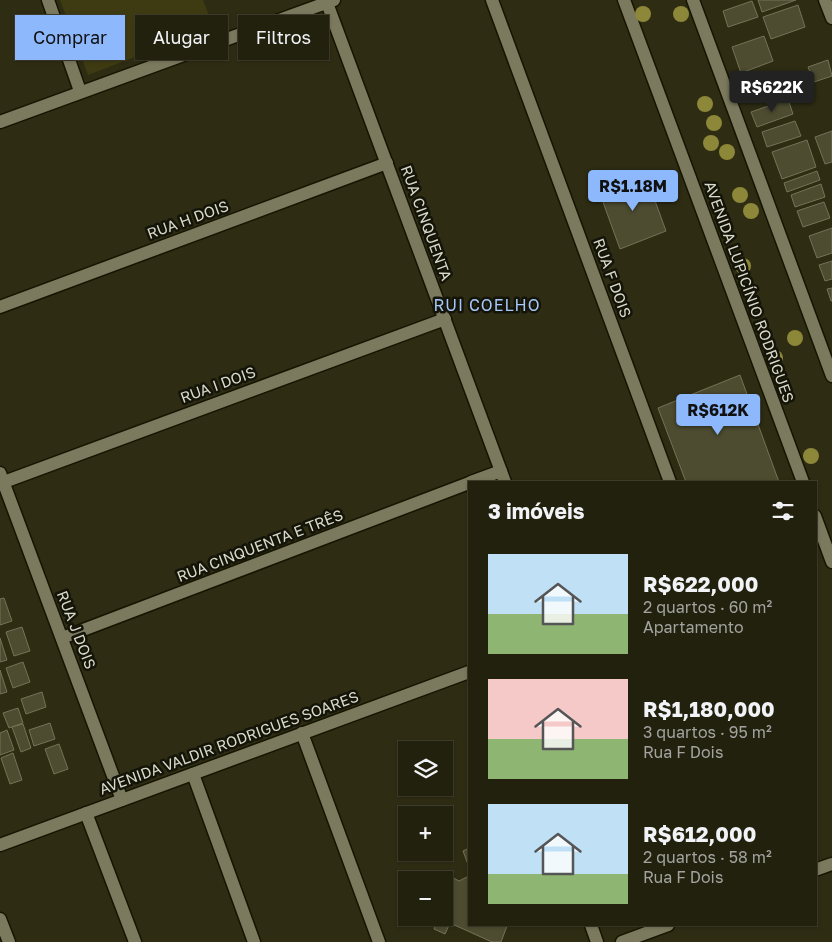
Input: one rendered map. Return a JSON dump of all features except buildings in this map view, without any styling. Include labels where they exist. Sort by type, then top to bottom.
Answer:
[{"type":"street","points":[[48,0],[80,91]]},
{"type":"street","name":"RUA F DOIS","points":[[492,0],[670,481]]},
{"type":"street","name":"AVENIDA LUPICÍNIO RODRIGUES","points":[[624,0],[802,481]]},
{"type":"street","points":[[693,0],[832,376]]},
{"type":"street","points":[[825,0],[832,18]]},
{"type":"street","points":[[0,122],[80,91],[331,1]]},
{"type":"street","name":"RUA CINQUENTA","points":[[331,1],[387,164],[503,477]]},
{"type":"street","name":"RUA H DOIS","points":[[0,306],[387,164]]},
{"type":"street","name":"RUA I DOIS","points":[[2,477],[444,319]]},
{"type":"street","name":"RUA J DOIS","points":[[2,477],[122,800]]},
{"type":"street","name":"RUA CINQUENTA E TRÊS","points":[[481,481],[503,477]]},
{"type":"street","name":"RUA CINQUENTA E TRÊS","points":[[62,638],[468,484]]},
{"type":"street","points":[[817,521],[832,562]]},
{"type":"street","name":"AVENIDA VALDIR RODRIGUES SOARES","points":[[0,845],[468,672]]},
{"type":"street","points":[[302,733],[379,942]]},
{"type":"street","points":[[193,774],[254,942]]},
{"type":"street","points":[[86,813],[135,942]]},
{"type":"street","points":[[817,869],[832,864]]},
{"type":"street","points":[[0,919],[9,942]]},
{"type":"street","points":[[591,926],[597,942]]},
{"type":"street","points":[[622,942],[665,926]]},
{"type":"shaded area","points":[[60,0],[203,0],[209,15],[135,15],[135,57],[88,75],[82,60],[125,60],[125,15],[66,15]]},
{"type":"district","name":"RUI COELHO","points":[[487,305]]}]
